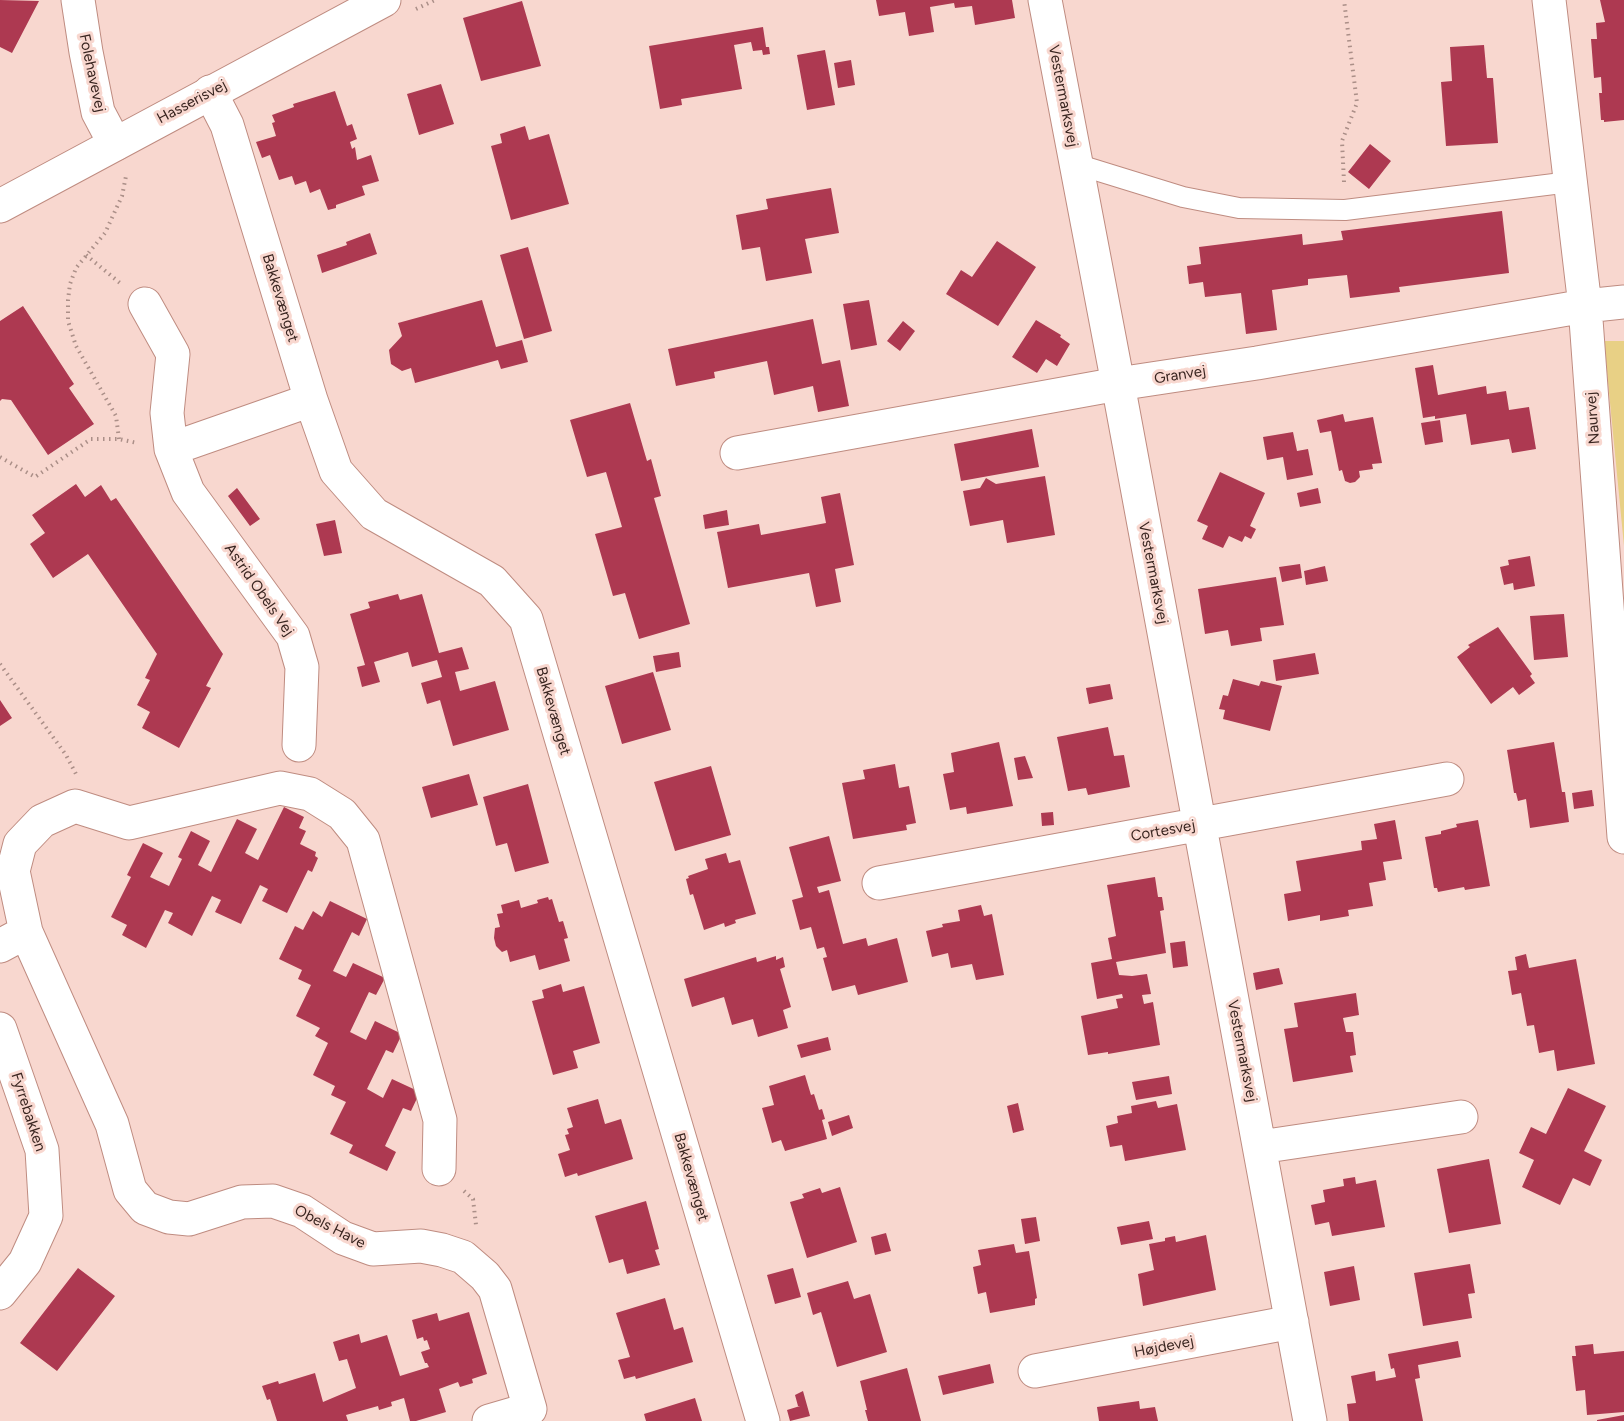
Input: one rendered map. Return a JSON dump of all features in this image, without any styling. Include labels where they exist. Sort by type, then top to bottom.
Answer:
[{"type":"street","name":"Folehavevej","points":[[78,0],[98,112],[115,144]]},
{"type":"street","name":"Hasserisvej","points":[[0,206],[384,0]]},
{"type":"street","name":"Vestermarksvej","points":[[1045,0],[1310,1421]]},
{"type":"street","name":"Naurvej","points":[[1549,0],[1585,306],[1624,837]]},
{"type":"street","name":"Bakkevænget","points":[[210,93],[227,125],[311,400],[336,471],[374,514],[492,581],[526,620],[763,1421]]},
{"type":"street","name":"Granvej","points":[[737,453],[1118,384],[1257,363],[1585,306],[1624,302]]},
{"type":"street","name":"Astrid Obels Vej","points":[[145,304],[173,354],[167,412],[171,449],[188,492],[293,636],[302,667],[299,745]]},
{"type":"street","points":[[171,449],[311,400]]},
{"type":"street","name":"Cortesvej","points":[[879,883],[1447,779]]},
{"type":"street","points":[[75,806],[129,823],[280,788],[310,794],[342,814],[363,840],[428,1075],[440,1120],[439,1169]]},
{"type":"street","name":"Obels Have","points":[[75,806],[42,821],[20,844],[13,871],[13,939],[112,1124],[130,1190],[145,1208],[169,1217],[189,1219],[242,1202],[273,1201],[302,1211],[343,1238],[373,1249],[421,1246],[463,1257],[484,1276],[495,1290],[530,1409],[489,1421]]},
{"type":"street","name":"Fyrrebakken","points":[[0,1029],[42,1150],[46,1216],[25,1262],[0,1293]]},
{"type":"street","points":[[1260,1147],[1461,1117]]},
{"type":"street","name":"Højdevej","points":[[1035,1371],[1292,1322]]},
{"type":"lane","points":[[1076,164],[1184,196],[1239,208],[1345,210],[1570,182]]},
{"type":"path","points":[[1344,0],[1357,103],[1342,141],[1345,210]]},
{"type":"path","points":[[118,439],[116,416],[76,346],[68,321],[68,300],[70,284],[76,268],[105,232],[122,196],[126,176]]},
{"type":"path","points":[[86,255],[145,304]]},
{"type":"path","points":[[0,457],[35,477],[90,439],[118,439],[171,449]]},
{"type":"path","points":[[0,664],[66,755],[82,785],[75,806]]},
{"type":"path","points":[[439,1169],[473,1199],[476,1229],[463,1257]]},
{"type":"shaded area","points":[[1604,341],[1624,341],[1624,546]]},
{"type":"building","points":[[0,0],[39,1],[12,53],[0,47]]},
{"type":"building","points":[[876,0],[1012,0],[1015,18],[975,25],[972,6],[955,8],[954,3],[930,7],[934,32],[909,36],[905,12],[879,16]]},
{"type":"building","points":[[1600,0],[1624,0],[1624,120],[1604,122],[1601,120],[1599,93],[1602,93],[1601,77],[1594,78],[1591,39],[1597,39],[1596,23],[1605,22]]},
{"type":"building","points":[[522,1],[541,66],[481,81],[463,18]]},
{"type":"building","points":[[763,27],[766,47],[769,47],[770,54],[763,55],[762,50],[753,51],[751,42],[734,45],[742,89],[681,99],[682,105],[660,109],[649,46]]},
{"type":"building","points":[[1484,45],[1487,78],[1493,78],[1498,143],[1446,146],[1441,82],[1452,81],[1450,47]]},
{"type":"building","points":[[825,50],[835,105],[807,110],[797,55]]},
{"type":"building","points":[[851,60],[855,85],[838,88],[834,63]]},
{"type":"building","points":[[441,84],[454,124],[419,135],[407,94]]},
{"type":"building","points":[[335,91],[347,126],[352,124],[357,139],[350,142],[352,149],[355,147],[357,160],[371,155],[379,181],[362,186],[365,195],[328,210],[320,189],[310,193],[306,181],[295,185],[292,176],[279,180],[270,155],[262,158],[256,142],[276,136],[272,115],[294,107],[293,104]]},
{"type":"building","points":[[525,126],[529,140],[549,134],[569,204],[511,220],[491,146],[502,143],[500,134]]},
{"type":"building","points":[[1370,144],[1391,161],[1369,189],[1348,172]]},
{"type":"building","points":[[831,188],[839,233],[805,239],[812,273],[766,281],[760,247],[742,250],[736,215],[768,209],[766,199]]},
{"type":"building","points":[[1502,211],[1509,273],[1399,287],[1400,292],[1350,298],[1347,275],[1308,279],[1308,285],[1272,290],[1277,330],[1246,334],[1241,293],[1205,297],[1203,282],[1189,284],[1187,266],[1201,264],[1199,247],[1302,234],[1303,245],[1343,240],[1341,231]]},
{"type":"building","points":[[370,233],[377,254],[322,273],[317,255],[347,245],[346,242]]},
{"type":"building","points":[[997,241],[1036,267],[998,326],[946,294],[961,270],[972,277]]},
{"type":"building","points":[[528,247],[552,331],[524,339],[500,255]]},
{"type":"building","points":[[482,300],[496,347],[522,340],[528,362],[501,369],[498,360],[415,383],[411,368],[402,371],[391,364],[389,350],[402,336],[398,323]]},
{"type":"building","points":[[869,300],[877,345],[851,350],[843,304]]},
{"type":"building","points":[[23,306],[74,384],[69,388],[94,424],[48,455],[11,400],[2,399],[0,401],[0,321]]},
{"type":"building","points":[[813,319],[822,364],[840,360],[849,406],[818,412],[813,386],[774,395],[767,361],[714,372],[715,378],[676,386],[668,349]]},
{"type":"building","points":[[1036,320],[1061,335],[1060,337],[1070,344],[1057,366],[1046,359],[1037,373],[1012,357]]},
{"type":"building","points":[[903,321],[915,331],[900,351],[887,341]]},
{"type":"building","points":[[1433,365],[1438,395],[1486,386],[1487,394],[1506,391],[1509,410],[1529,407],[1536,449],[1512,453],[1509,439],[1471,445],[1466,414],[1435,419],[1435,416],[1423,418],[1415,368]]},
{"type":"building","points":[[630,403],[647,461],[651,459],[661,496],[654,498],[690,624],[639,639],[625,593],[613,596],[595,534],[622,527],[606,472],[587,477],[570,420]]},
{"type":"building","points":[[1343,414],[1345,422],[1373,417],[1382,463],[1372,464],[1373,469],[1359,471],[1360,477],[1350,483],[1345,481],[1342,470],[1339,471],[1331,431],[1320,433],[1317,420]]},
{"type":"building","points":[[1440,420],[1443,442],[1425,445],[1421,423]]},
{"type":"building","points":[[1032,429],[1039,467],[961,481],[954,444]]},
{"type":"building","points":[[1293,432],[1297,451],[1308,449],[1313,475],[1287,480],[1283,457],[1267,460],[1263,437]]},
{"type":"building","points":[[1220,472],[1265,493],[1250,526],[1256,529],[1251,539],[1245,536],[1242,542],[1229,536],[1223,548],[1202,539],[1208,526],[1197,521]]},
{"type":"building","points":[[1045,476],[1055,535],[1007,543],[1003,520],[970,526],[963,491],[980,488],[986,478],[996,484]]},
{"type":"building","points":[[76,484],[85,497],[101,485],[111,501],[116,498],[223,654],[206,686],[211,688],[179,748],[142,728],[150,712],[137,705],[150,680],[145,678],[157,654],[88,554],[53,578],[30,544],[45,533],[32,515]]},
{"type":"building","points":[[237,488],[260,519],[250,526],[228,496]]},
{"type":"building","points":[[1318,488],[1321,503],[1300,507],[1297,493]]},
{"type":"building","points":[[840,493],[854,565],[835,569],[841,602],[816,607],[809,573],[728,588],[717,532],[759,524],[761,535],[826,523],[821,497]]},
{"type":"building","points":[[727,510],[729,525],[705,529],[703,515]]},
{"type":"building","points":[[335,520],[342,553],[324,556],[316,524]]},
{"type":"building","points":[[1530,556],[1535,586],[1514,590],[1513,583],[1504,585],[1500,567],[1509,565],[1508,560]]},
{"type":"building","points":[[1300,564],[1302,578],[1282,582],[1279,567]]},
{"type":"building","points":[[1325,566],[1328,581],[1306,585],[1304,571]]},
{"type":"building","points":[[1276,577],[1284,625],[1260,628],[1262,641],[1231,646],[1228,630],[1205,634],[1198,589]]},
{"type":"building","points":[[398,594],[400,600],[422,594],[439,653],[462,647],[469,669],[455,672],[460,691],[495,681],[509,730],[453,746],[440,700],[427,704],[421,683],[442,677],[437,660],[412,667],[408,652],[374,662],[380,682],[362,687],[357,667],[365,665],[350,614],[370,608],[368,602]]},
{"type":"building","points":[[1564,614],[1568,657],[1534,660],[1530,616]]},
{"type":"building","points":[[1498,627],[1532,674],[1530,676],[1535,683],[1519,695],[1513,687],[1491,704],[1457,657],[1470,647],[1468,645]]},
{"type":"building","points":[[679,652],[681,667],[656,672],[653,656]]},
{"type":"building","points":[[1315,653],[1319,674],[1276,681],[1273,660]]},
{"type":"building","points":[[653,672],[671,730],[622,744],[605,686]]},
{"type":"building","points":[[1233,679],[1259,686],[1261,681],[1282,686],[1270,731],[1223,719],[1225,710],[1219,709],[1223,695],[1228,696]]},
{"type":"building","points":[[1110,684],[1113,699],[1089,704],[1086,688]]},
{"type":"building","points":[[0,700],[12,718],[0,726]]},
{"type":"building","points":[[1108,727],[1114,756],[1124,755],[1130,787],[1088,795],[1086,788],[1068,791],[1057,737]]},
{"type":"building","points":[[999,742],[1013,806],[967,814],[966,807],[950,810],[943,774],[954,772],[951,753]]},
{"type":"building","points":[[1554,742],[1569,822],[1530,828],[1526,799],[1518,801],[1514,793],[1507,750]]},
{"type":"building","points":[[1025,756],[1033,778],[1018,780],[1014,758]]},
{"type":"building","points":[[895,764],[899,788],[909,786],[916,823],[906,825],[907,830],[853,839],[842,783],[865,779],[863,770]]},
{"type":"building","points":[[711,766],[731,835],[675,851],[654,782]]},
{"type":"building","points":[[469,774],[478,805],[431,818],[422,787]]},
{"type":"building","points":[[528,784],[549,863],[515,872],[507,843],[496,846],[483,797]]},
{"type":"building","points":[[1592,790],[1594,806],[1574,809],[1572,793]]},
{"type":"building","points":[[284,807],[304,817],[299,828],[306,831],[300,844],[316,852],[315,856],[318,858],[312,872],[308,870],[287,913],[262,901],[268,889],[260,885],[241,924],[215,912],[221,900],[212,896],[192,936],[168,923],[173,913],[165,910],[146,948],[122,935],[127,925],[111,917],[131,877],[127,875],[143,843],[163,853],[150,877],[169,886],[182,859],[178,857],[191,831],[210,841],[198,865],[211,872],[237,819],[257,829],[245,853],[258,860]]},
{"type":"building","points":[[1053,812],[1054,825],[1042,826],[1041,813]]},
{"type":"building","points":[[1395,820],[1402,859],[1383,862],[1386,880],[1369,883],[1373,906],[1348,910],[1349,916],[1320,921],[1320,915],[1288,921],[1284,894],[1301,891],[1296,861],[1362,850],[1361,841],[1377,839],[1374,824]]},
{"type":"building","points":[[1478,820],[1490,886],[1465,890],[1464,887],[1438,892],[1437,888],[1434,888],[1425,837],[1441,834],[1441,831],[1457,827],[1456,824]]},
{"type":"building","points":[[829,836],[841,881],[817,887],[819,893],[829,890],[843,944],[866,938],[868,946],[897,938],[908,982],[858,995],[855,985],[832,991],[823,958],[827,957],[824,947],[817,949],[811,927],[800,930],[792,900],[803,897],[789,847]]},
{"type":"building","points":[[726,853],[729,863],[740,860],[756,914],[735,920],[736,923],[725,927],[724,923],[704,930],[686,879],[689,878],[688,876],[708,869],[705,859]]},
{"type":"building","points":[[1155,877],[1158,897],[1162,897],[1164,910],[1160,911],[1166,953],[1116,962],[1119,975],[1147,974],[1151,994],[1142,995],[1144,1004],[1153,1002],[1160,1045],[1088,1055],[1081,1016],[1118,1008],[1116,999],[1123,998],[1122,994],[1097,999],[1091,963],[1112,959],[1108,938],[1116,936],[1107,885]]},
{"type":"building","points":[[548,897],[549,900],[552,899],[559,922],[563,921],[568,938],[564,939],[570,961],[539,970],[535,955],[510,962],[507,950],[502,952],[496,946],[494,938],[495,928],[500,927],[497,914],[503,913],[501,905],[519,900],[521,908]]},
{"type":"building","points":[[330,901],[367,919],[359,936],[352,932],[333,971],[346,977],[353,963],[385,978],[376,995],[369,992],[350,1032],[366,1040],[375,1021],[402,1034],[393,1053],[386,1050],[367,1089],[383,1098],[392,1079],[420,1092],[411,1111],[403,1108],[385,1146],[396,1152],[387,1171],[349,1153],[353,1145],[330,1134],[346,1102],[331,1095],[335,1086],[313,1075],[328,1043],[315,1036],[320,1028],[296,1016],[311,985],[298,979],[302,970],[279,959],[295,926],[303,930],[313,911],[322,917]]},
{"type":"building","points":[[981,905],[984,916],[992,914],[1004,975],[976,980],[972,964],[951,968],[948,953],[932,957],[926,931],[943,927],[942,924],[960,921],[958,910]]},
{"type":"building","points":[[1185,941],[1188,966],[1173,968],[1170,943]]},
{"type":"building","points":[[1526,954],[1529,968],[1576,959],[1595,1064],[1557,1071],[1554,1050],[1539,1053],[1534,1025],[1527,1026],[1521,993],[1512,995],[1508,971],[1517,970],[1515,957]]},
{"type":"building","points":[[776,956],[776,960],[783,957],[785,967],[780,969],[791,1007],[783,1010],[788,1028],[758,1037],[753,1019],[732,1025],[724,997],[692,1007],[684,979],[756,957],[757,962]]},
{"type":"building","points":[[1279,968],[1283,984],[1256,990],[1253,973]]},
{"type":"building","points":[[561,984],[563,992],[584,986],[600,1043],[573,1051],[578,1068],[553,1075],[532,1001],[544,998],[542,990]]},
{"type":"building","points":[[1356,993],[1359,1015],[1343,1018],[1346,1032],[1353,1032],[1356,1055],[1350,1056],[1353,1072],[1293,1082],[1284,1029],[1298,1027],[1294,1003]]},
{"type":"building","points":[[828,1037],[831,1050],[801,1058],[797,1045]]},
{"type":"building","points":[[805,1075],[811,1095],[814,1094],[819,1110],[822,1109],[825,1119],[822,1120],[827,1139],[785,1151],[781,1140],[772,1143],[762,1108],[774,1105],[769,1086]]},
{"type":"building","points":[[1169,1076],[1172,1094],[1136,1100],[1132,1082]]},
{"type":"building","points":[[1568,1088],[1606,1106],[1584,1151],[1602,1160],[1590,1186],[1573,1178],[1560,1205],[1522,1187],[1534,1160],[1519,1153],[1531,1127],[1546,1134]]},
{"type":"building","points":[[598,1099],[605,1124],[621,1119],[633,1159],[578,1176],[577,1173],[565,1177],[558,1154],[570,1150],[565,1135],[569,1134],[567,1129],[573,1127],[567,1108]]},
{"type":"building","points":[[1156,1101],[1158,1108],[1177,1104],[1186,1150],[1125,1161],[1122,1145],[1110,1147],[1106,1126],[1118,1123],[1117,1116],[1132,1113],[1131,1106]]},
{"type":"building","points":[[1018,1103],[1024,1130],[1013,1133],[1007,1106]]},
{"type":"building","points":[[849,1115],[853,1128],[832,1136],[828,1122]]},
{"type":"building","points":[[1489,1159],[1501,1224],[1449,1233],[1437,1169]]},
{"type":"building","points":[[1355,1177],[1356,1184],[1376,1180],[1385,1227],[1332,1236],[1329,1222],[1315,1225],[1311,1205],[1325,1202],[1323,1190],[1344,1186],[1343,1179]]},
{"type":"building","points":[[840,1187],[857,1242],[807,1258],[790,1202],[804,1198],[802,1194],[820,1188],[822,1193]]},
{"type":"building","points":[[646,1201],[659,1249],[655,1250],[660,1265],[627,1274],[623,1259],[609,1263],[595,1216]]},
{"type":"building","points":[[1036,1217],[1040,1241],[1025,1244],[1021,1219]]},
{"type":"building","points":[[1149,1221],[1153,1239],[1121,1245],[1117,1227]]},
{"type":"building","points":[[886,1233],[891,1251],[875,1255],[871,1237]]},
{"type":"building","points":[[1206,1235],[1216,1290],[1143,1306],[1138,1274],[1154,1270],[1149,1244],[1165,1241],[1165,1238],[1175,1236],[1176,1242]]},
{"type":"building","points":[[1014,1244],[1016,1253],[1029,1251],[1037,1298],[1035,1305],[990,1313],[986,1292],[978,1294],[973,1267],[981,1265],[978,1250]]},
{"type":"building","points":[[1470,1264],[1475,1293],[1468,1294],[1472,1318],[1423,1326],[1414,1273]]},
{"type":"building","points":[[1354,1266],[1360,1300],[1330,1306],[1324,1272]]},
{"type":"building","points":[[78,1268],[115,1296],[57,1371],[20,1343]]},
{"type":"building","points":[[793,1268],[801,1297],[775,1304],[767,1275]]},
{"type":"building","points":[[848,1281],[854,1299],[870,1294],[887,1352],[837,1367],[821,1312],[813,1315],[807,1293]]},
{"type":"building","points":[[665,1298],[674,1330],[683,1327],[693,1362],[636,1379],[635,1376],[624,1379],[618,1360],[630,1357],[616,1313]]},
{"type":"building","points":[[469,1312],[487,1374],[472,1379],[473,1383],[460,1387],[458,1382],[439,1389],[446,1412],[410,1421],[404,1398],[391,1402],[392,1406],[379,1410],[378,1406],[346,1415],[348,1421],[277,1421],[270,1399],[267,1400],[262,1386],[278,1381],[279,1384],[315,1373],[323,1402],[356,1388],[347,1359],[339,1361],[333,1342],[359,1334],[361,1343],[387,1335],[400,1376],[429,1367],[421,1352],[430,1349],[427,1340],[424,1341],[423,1337],[417,1339],[412,1320],[437,1313],[439,1321]]},
{"type":"building","points":[[1458,1341],[1461,1357],[1418,1365],[1420,1378],[1415,1379],[1423,1421],[1349,1421],[1347,1404],[1356,1403],[1351,1376],[1375,1371],[1376,1381],[1396,1377],[1394,1368],[1391,1369],[1388,1354]]},
{"type":"building","points":[[1593,1344],[1594,1354],[1624,1351],[1624,1412],[1587,1415],[1585,1390],[1576,1391],[1572,1356],[1576,1356],[1575,1346]]},
{"type":"building","points":[[990,1364],[994,1383],[943,1395],[938,1376]]},
{"type":"building","points":[[907,1368],[921,1421],[868,1421],[860,1381]]},
{"type":"building","points":[[803,1391],[810,1416],[790,1421],[787,1410],[800,1406],[798,1406],[795,1395]]},
{"type":"building","points":[[695,1398],[702,1421],[646,1421],[644,1414]]},
{"type":"building","points":[[1139,1401],[1140,1409],[1155,1407],[1158,1421],[1099,1421],[1097,1407]]},
{"type":"building","points":[[1624,1415],[1624,1421],[1597,1421],[1597,1420]]}]
